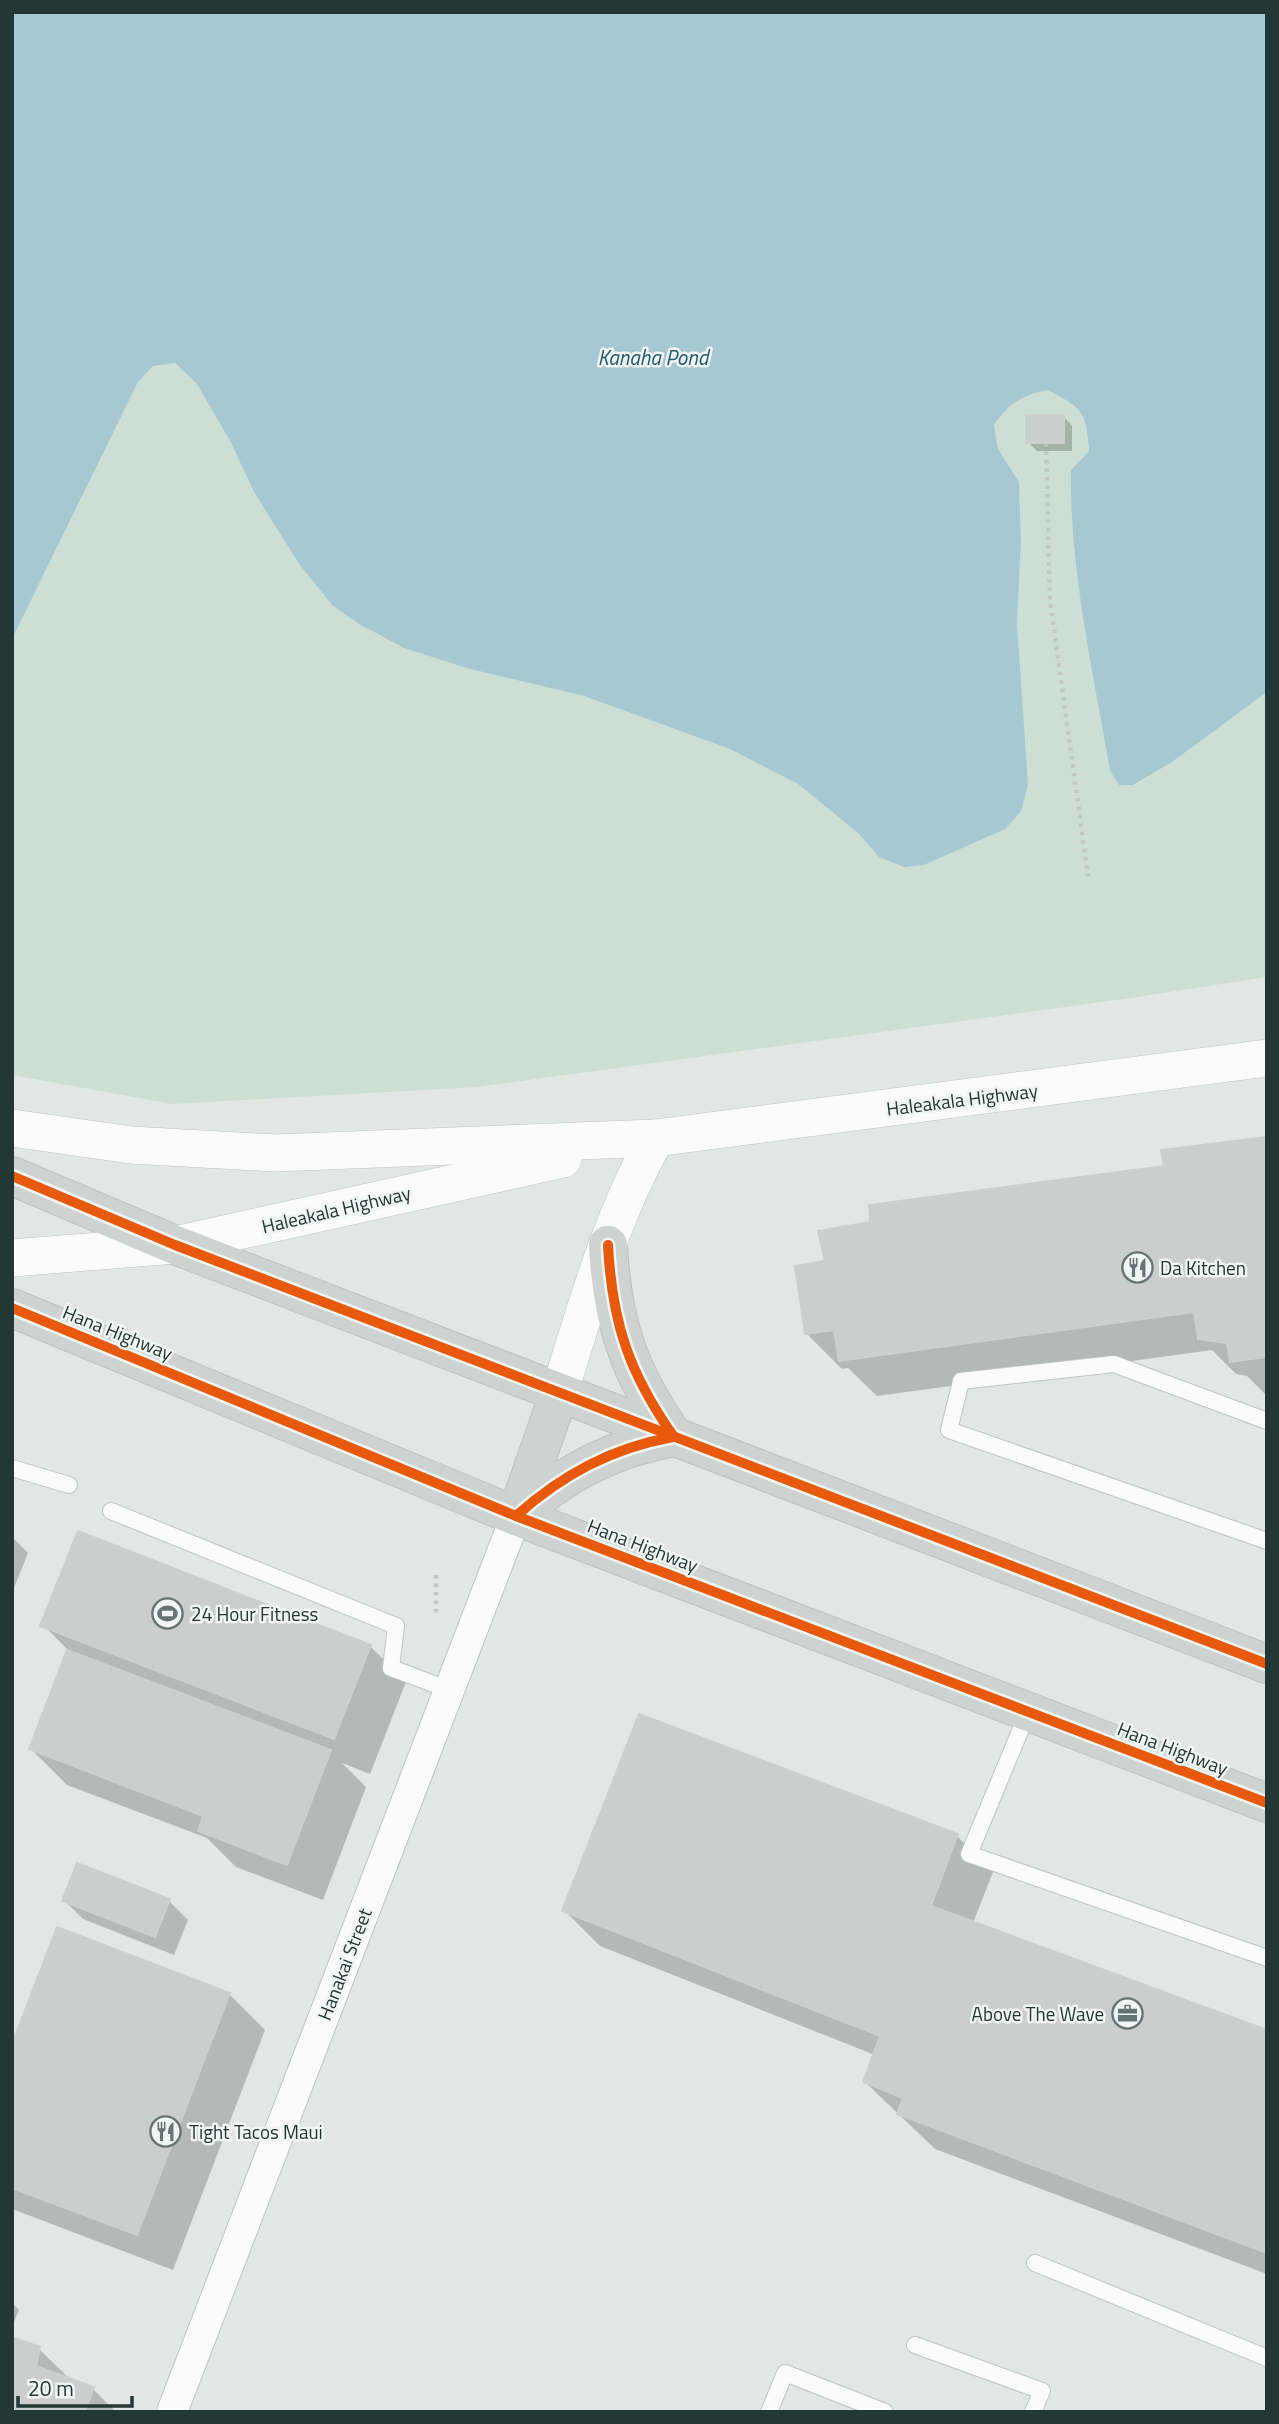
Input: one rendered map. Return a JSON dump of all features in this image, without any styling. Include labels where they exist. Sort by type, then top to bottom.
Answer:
[{"type":"main road","points":[[12,1176],[176,1245],[559,1394],[1267,1664]]},
{"type":"main road","points":[[608,1245],[612,1290],[624,1346],[654,1408],[674,1437]]},
{"type":"main road","name":"Hana Highway","points":[[12,1307],[516,1516],[1267,1803]]},
{"type":"main road","points":[[516,1516],[559,1394]]},
{"type":"main road","points":[[516,1516],[539,1496],[589,1463],[635,1445],[674,1437]]},
{"type":"street","name":"Haleakala Highway","points":[[12,1258],[176,1245],[656,1138],[1267,1058]]},
{"type":"street","name":"Haleakala Highway","points":[[12,1128],[131,1145],[275,1153],[656,1138]]},
{"type":"street","points":[[559,1394],[608,1245],[629,1190],[656,1138]]},
{"type":"street","name":"Hanakai Street","points":[[172,2412],[516,1516]]},
{"type":"lane","points":[[1267,1421],[1114,1364],[961,1381],[948,1430],[1267,1541]]},
{"type":"lane","points":[[12,1468],[69,1485]]},
{"type":"lane","points":[[111,1511],[396,1626],[391,1668],[450,1690]]},
{"type":"lane","points":[[1028,1712],[969,1854],[1267,1958]]},
{"type":"lane","points":[[1035,2263],[1267,2358]]},
{"type":"lane","points":[[915,2345],[1042,2391],[1034,2412]]},
{"type":"lane","points":[[769,2412],[785,2373],[865,2408],[885,2412]]},
{"type":"path","points":[[1046,443],[1050,600],[1088,876]]},
{"type":"path","points":[[436,1575],[436,1616]]},
{"type":"green space","points":[[175,363],[197,384],[230,441],[254,492],[299,564],[332,605],[359,624],[404,648],[470,669],[584,696],[730,749],[798,784],[858,833],[879,857],[924,865],[953,852],[1017,625],[1021,539],[1019,482],[998,449],[994,425],[1011,405],[1023,398],[1048,390],[1060,396],[1080,413],[1088,438],[1089,451],[1071,470],[1074,544],[1110,771],[1119,785],[1133,785],[1172,762],[1267,692],[1267,977],[477,1087],[172,1104],[12,1075],[12,639],[138,382],[153,366]]},
{"type":"water","name":"Kanaha Pond","points":[[12,12],[1267,12],[1267,692],[1172,762],[1133,785],[1119,785],[1110,771],[1074,545],[1071,470],[1089,451],[1086,427],[1076,407],[1048,390],[1017,401],[994,425],[998,449],[1019,482],[1021,539],[1017,625],[1028,785],[1021,811],[1005,829],[924,865],[904,867],[879,857],[858,833],[798,784],[730,749],[584,696],[470,669],[404,648],[359,624],[332,605],[299,564],[254,492],[230,441],[197,384],[175,363],[153,366],[138,382],[12,639]]},
{"type":"building","points":[[1026,415],[1064,415],[1064,443],[1026,443]]},
{"type":"building","points":[[1267,1137],[1267,1357],[1230,1362],[1227,1343],[1198,1339],[1194,1312],[839,1361],[834,1330],[805,1334],[795,1266],[825,1261],[818,1231],[870,1222],[869,1205],[1164,1166],[1161,1150]]},
{"type":"building","points":[[78,1531],[371,1645],[334,1739],[40,1626]]},
{"type":"building","points":[[67,1650],[331,1750],[287,1865],[198,1831],[203,1816],[29,1749]]},
{"type":"building","points":[[639,1714],[958,1834],[931,1906],[1267,2030],[1267,2253],[897,2114],[903,2098],[863,2082],[880,2036],[562,1911]]},
{"type":"building","points":[[77,1863],[170,1899],[155,1937],[62,1901]]},
{"type":"building","points":[[57,1927],[230,1993],[137,2235],[12,2188],[12,2044]]},
{"type":"building","points":[[12,2337],[40,2347],[36,2366],[94,2387],[85,2412],[12,2412]]},
{"type":"cycle path","points":[[12,1176],[175,1245],[1267,1664]]},
{"type":"cycle path","points":[[608,1245],[614,1299],[626,1346],[645,1391],[674,1437]]},
{"type":"cycle path","points":[[12,1308],[516,1516],[1267,1803]]},
{"type":"cycle path","points":[[516,1516],[552,1487],[589,1465],[629,1448],[673,1437]]},
{"type":"place","name":"Da Kitchen","points":[[1137,1267]]},
{"type":"place","name":"24 Hour Fitness","points":[[168,1613]]},
{"type":"place","name":"Above The Wave","points":[[1127,2013]]},
{"type":"place","name":"Tight Tacos Maui","points":[[166,2131]]}]
